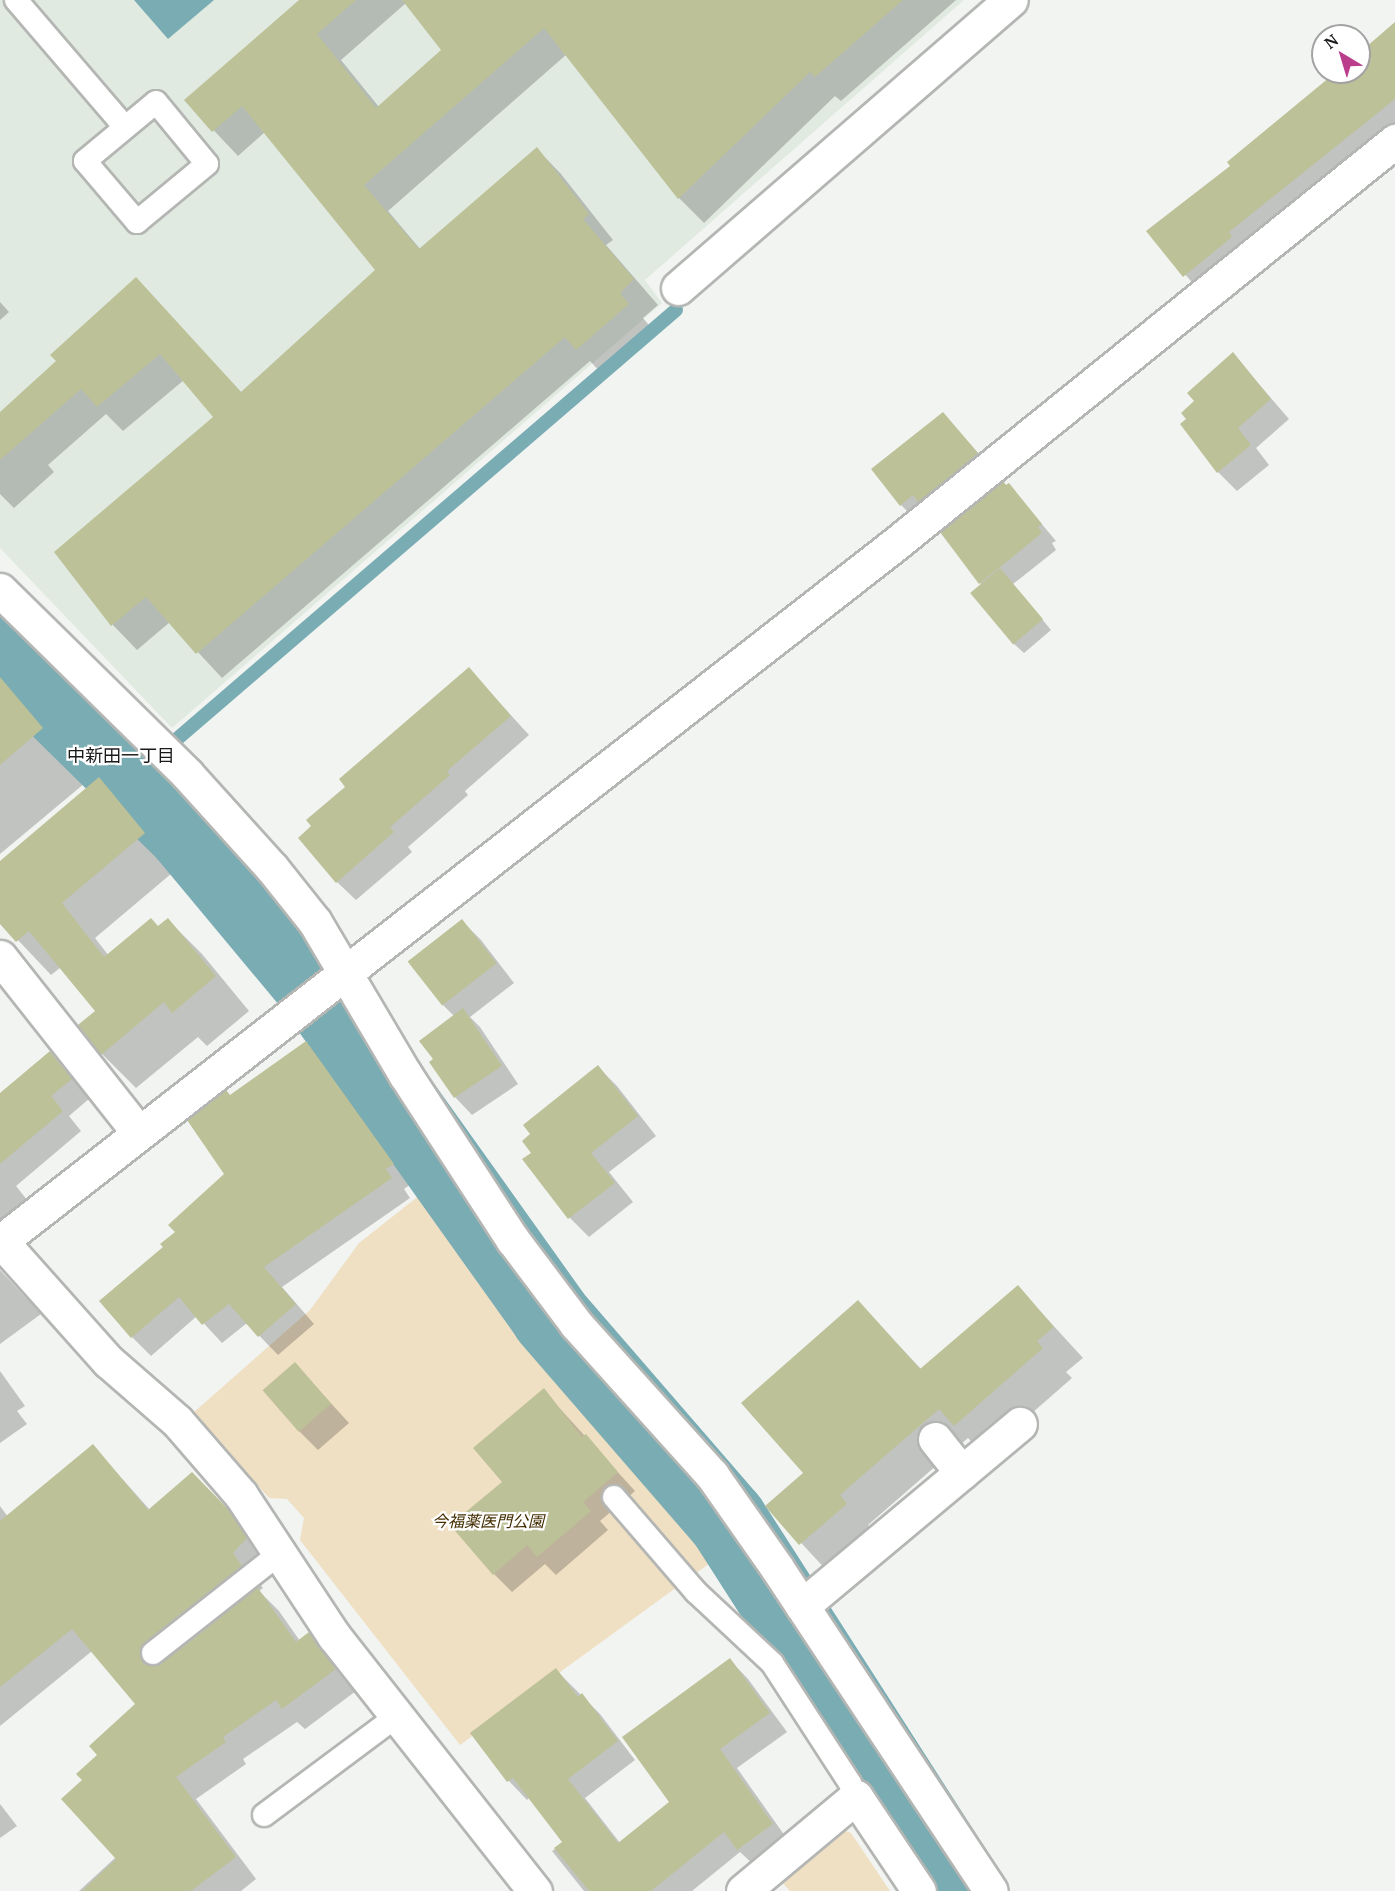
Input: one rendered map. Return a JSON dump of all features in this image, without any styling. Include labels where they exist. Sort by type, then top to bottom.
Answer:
[{"type":"street","points":[[678,288],[1011,0]]},
{"type":"street","points":[[535,1891],[334,1636],[241,1495],[177,1421],[108,1361],[1,1242],[138,1132],[339,979],[894,545],[1395,141]]},
{"type":"street","points":[[0,590],[195,782],[272,868],[315,922],[339,979],[405,1074],[513,1240],[576,1324],[712,1475],[991,1891]]},
{"type":"street","points":[[0,957],[138,1132]]},
{"type":"street","points":[[802,1606],[1020,1424]]},
{"type":"street","points":[[935,1439],[962,1473]]},
{"type":"street","points":[[743,1891],[856,1797],[919,1891]]},
{"type":"lane","points":[[16,0],[125,127]]},
{"type":"lane","points":[[156,102],[207,164],[137,222],[85,161],[125,127],[156,102]]},
{"type":"lane","points":[[614,1497],[696,1592],[772,1663],[850,1783],[856,1797]]},
{"type":"lane","points":[[153,1653],[279,1554]]},
{"type":"lane","points":[[264,1815],[397,1716]]},
{"type":"shaded area","points":[[0,0],[964,0],[645,280],[662,303],[172,728],[0,548]]},
{"type":"green space","name":"今福薬医門公園","points":[[425,1191],[453,1220],[557,1360],[664,1476],[721,1555],[460,1745],[300,1540],[304,1518],[287,1499],[269,1498],[193,1413],[310,1310],[359,1243]]},
{"type":"green space","points":[[843,1830],[851,1833],[890,1891],[790,1891],[781,1881]]},
{"type":"water","points":[[134,0],[214,0],[168,39]]},
{"type":"building","points":[[299,0],[356,0],[317,34],[376,108],[441,50],[402,0],[903,0],[815,77],[810,72],[678,199],[544,28],[364,185],[419,249],[537,147],[589,214],[583,219],[634,279],[620,293],[629,304],[576,350],[565,337],[196,654],[146,597],[111,626],[54,552],[213,417],[160,354],[97,407],[81,389],[0,460],[0,412],[56,361],[50,355],[136,277],[241,392],[375,270],[242,106],[212,132],[184,100]]},
{"type":"building","points":[[1395,22],[1395,99],[1229,232],[1232,237],[1183,277],[1146,231],[1230,166],[1227,162],[1321,84],[1371,84],[1371,43]]},
{"type":"building","points":[[1233,352],[1271,399],[1238,428],[1251,445],[1217,473],[1180,424],[1186,419],[1181,413],[1194,401],[1187,393]]},
{"type":"building","points":[[943,412],[978,453],[918,502],[913,495],[900,506],[871,469]]},
{"type":"building","points":[[1003,481],[1006,485],[1009,483],[1042,524],[1038,527],[1042,533],[979,584],[940,532]]},
{"type":"building","points":[[1000,568],[1043,619],[1013,644],[970,593]]},
{"type":"building","points":[[469,667],[511,716],[447,771],[450,775],[390,827],[394,832],[336,883],[298,838],[311,826],[306,820],[345,787],[339,779]]},
{"type":"building","points":[[0,677],[43,728],[0,765]]},
{"type":"building","points":[[99,777],[145,833],[62,903],[104,957],[151,918],[158,926],[168,918],[216,976],[172,1013],[164,1002],[101,1055],[78,1025],[95,1011],[29,931],[16,942],[0,924],[0,861]]},
{"type":"building","points":[[462,919],[496,963],[442,1006],[408,961]]},
{"type":"building","points":[[463,1008],[502,1066],[454,1098],[429,1062],[433,1059],[419,1041]]},
{"type":"building","points":[[306,1041],[394,1164],[386,1169],[392,1178],[264,1267],[296,1304],[258,1337],[229,1304],[202,1325],[179,1297],[131,1338],[99,1301],[163,1247],[160,1244],[175,1232],[168,1225],[224,1174],[187,1120],[226,1090],[230,1095]]},
{"type":"building","points":[[50,1051],[72,1079],[51,1096],[63,1111],[0,1164],[0,1093]]},
{"type":"building","points":[[598,1065],[638,1116],[591,1153],[615,1183],[568,1219],[522,1159],[531,1153],[522,1141],[530,1134],[523,1125]]},
{"type":"building","points":[[1018,1285],[1054,1327],[1037,1341],[1043,1348],[954,1426],[939,1409],[840,1495],[847,1504],[799,1545],[765,1506],[803,1473],[741,1403],[858,1300],[920,1369]]},
{"type":"building","points":[[295,1362],[331,1404],[299,1432],[263,1390]]},
{"type":"building","points":[[544,1388],[582,1437],[586,1434],[618,1472],[583,1502],[591,1511],[537,1557],[527,1545],[493,1575],[450,1525],[502,1482],[473,1448]]},
{"type":"building","points":[[93,1444],[148,1510],[192,1472],[228,1509],[247,1538],[233,1553],[242,1566],[145,1642],[140,1654],[143,1662],[154,1666],[161,1664],[258,1588],[296,1642],[309,1632],[336,1669],[282,1709],[276,1700],[223,1737],[226,1742],[176,1777],[236,1857],[191,1891],[82,1891],[116,1859],[61,1799],[82,1780],[76,1774],[97,1755],[89,1746],[135,1704],[72,1629],[0,1687],[0,1521]]},
{"type":"building","points":[[730,1658],[770,1713],[720,1749],[773,1824],[737,1850],[724,1832],[651,1891],[589,1891],[554,1848],[562,1842],[513,1778],[507,1782],[470,1733],[556,1668],[578,1697],[582,1693],[618,1741],[568,1779],[618,1843],[669,1802],[622,1737]]},
{"type":"waterway","points":[[177,739],[676,310]]},
{"type":"waterway","points":[[0,648],[186,831],[316,987],[551,1317],[727,1520],[965,1891]]},
{"type":"district","name":"中新田一丁目","points":[[121,755]]}]
